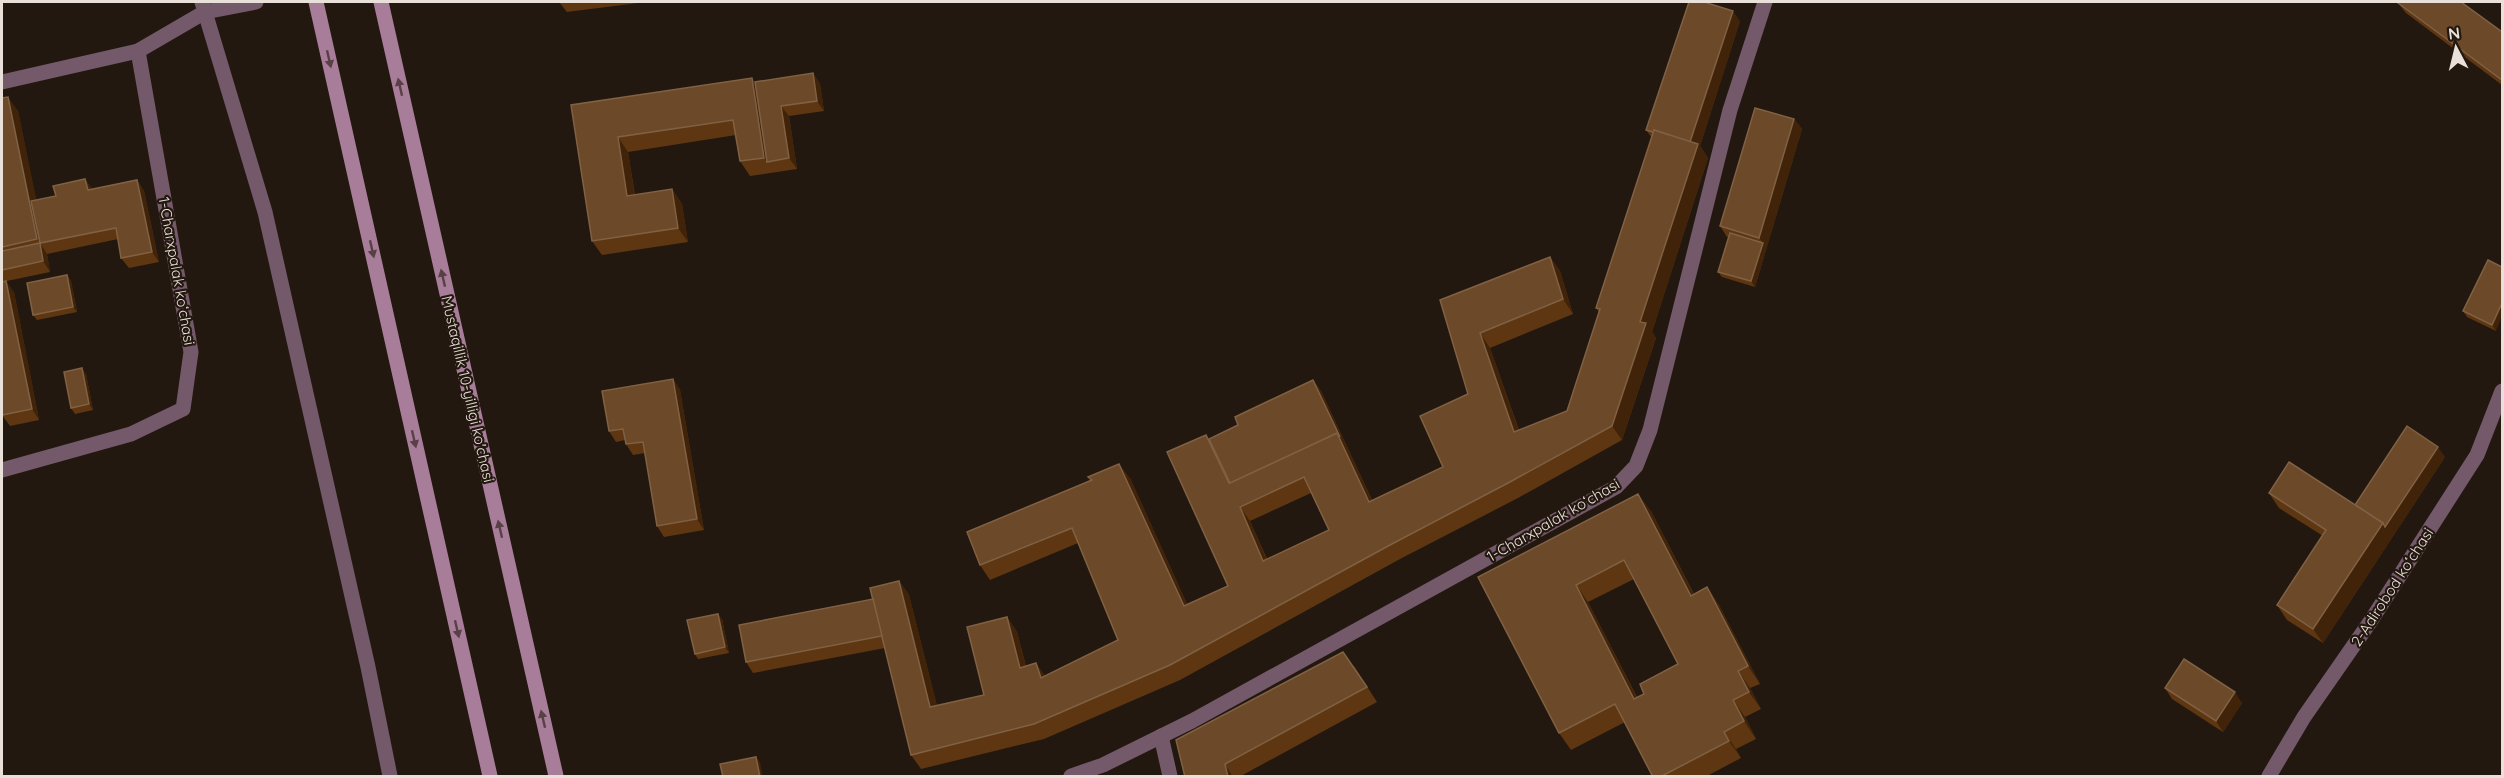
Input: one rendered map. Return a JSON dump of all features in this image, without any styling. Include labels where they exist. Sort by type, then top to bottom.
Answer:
[{"type":"main road","points":[[316,2],[490,777]]},
{"type":"main road","name":"Mustaqillik 10-yilligi ko'chasi","points":[[381,2],[556,777]]},
{"type":"street","points":[[2,82],[138,51],[204,7],[256,2]]},
{"type":"street","name":"1-Charxpalak koʻchasi","points":[[1071,777],[1103,765],[1161,736],[1616,487],[1636,465],[1650,430],[1730,110],[1765,2]]},
{"type":"street","points":[[204,7],[265,212],[368,667],[390,777]]},
{"type":"street","name":"1-Charxpalak koʻchasi","points":[[2,470],[131,434],[183,409],[191,352],[138,51]]},
{"type":"street","name":"2-Adirobod koʻchasi","points":[[2269,777],[2304,717],[2370,622],[2477,455],[2502,391]]},
{"type":"street","points":[[1161,736],[1170,777]]},
{"type":"building","points":[[1689,2],[1704,2],[1733,11],[1690,142],[1654,130],[1653,132],[1646,130]]},
{"type":"building","points":[[2461,2],[2502,32],[2502,80],[2398,3]]},
{"type":"building","points":[[813,73],[817,101],[781,106],[789,158],[767,162],[755,82]]},
{"type":"building","points":[[752,78],[764,158],[740,161],[733,120],[618,137],[627,196],[672,189],[678,228],[592,241],[571,105]]},
{"type":"building","points":[[8,97],[37,239],[2,247],[2,98]]},
{"type":"building","points":[[1755,108],[1794,119],[1759,238],[1720,226]]},
{"type":"building","points":[[1654,130],[1698,144],[1640,322],[1646,323],[1612,426],[1170,665],[1034,724],[911,755],[870,588],[899,581],[930,707],[984,695],[967,627],[1007,617],[1020,668],[1036,663],[1041,678],[1118,640],[1072,528],[980,565],[967,532],[1092,480],[1088,477],[1119,464],[1184,606],[1228,586],[1167,452],[1206,435],[1229,483],[1337,433],[1369,502],[1443,467],[1420,416],[1468,394],[1440,300],[1550,257],[1563,299],[1480,333],[1514,432],[1567,411],[1600,309],[1596,308]],"holes":[[[1304,477],[1329,530],[1263,561],[1240,507]]]},
{"type":"building","points":[[85,179],[88,190],[137,180],[152,252],[121,258],[116,228],[40,243],[31,201],[56,196],[53,186]]},
{"type":"building","points":[[1730,233],[1763,243],[1751,281],[1718,272]]},
{"type":"building","points":[[40,243],[43,261],[2,270],[2,251]]},
{"type":"building","points":[[2488,260],[2502,267],[2502,303],[2492,325],[2463,311]]},
{"type":"building","points":[[67,275],[73,307],[33,315],[27,283]]},
{"type":"building","points":[[6,281],[32,409],[2,415],[2,282]]},
{"type":"building","points":[[82,368],[89,404],[71,408],[64,372]]},
{"type":"building","points":[[673,379],[697,519],[657,526],[643,442],[626,444],[623,429],[609,431],[602,391]]},
{"type":"building","points":[[1313,380],[1340,437],[1337,433],[1230,483],[1209,439],[1238,425],[1235,417]]},
{"type":"building","points":[[2407,426],[2438,447],[2385,527],[2383,523],[2355,505]]},
{"type":"building","points":[[2289,462],[2383,523],[2313,629],[2277,605],[2326,530],[2269,493]]},
{"type":"building","points":[[1638,494],[1691,596],[1707,587],[1748,666],[1738,671],[1749,692],[1733,700],[1744,721],[1724,732],[1729,741],[1660,777],[1653,777],[1615,704],[1559,733],[1478,577]],"holes":[[[1624,560],[1678,664],[1640,684],[1644,694],[1634,699],[1576,585]]]},
{"type":"building","points":[[873,599],[882,636],[746,662],[739,625]]},
{"type":"building","points":[[718,614],[725,647],[695,654],[687,620]]},
{"type":"building","points":[[1343,652],[1367,687],[1225,764],[1228,777],[1185,777],[1176,740]]},
{"type":"building","points":[[2184,659],[2235,692],[2216,721],[2165,688]]},
{"type":"building","points":[[756,757],[760,777],[723,777],[720,764]]}]
